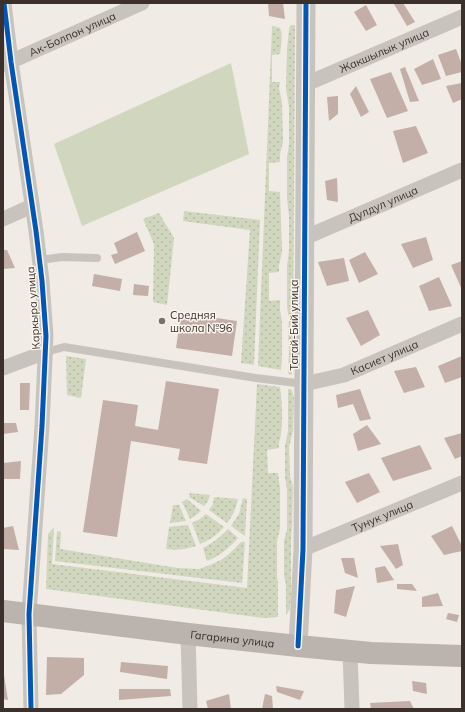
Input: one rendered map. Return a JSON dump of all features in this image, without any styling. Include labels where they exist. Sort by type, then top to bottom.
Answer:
[{"type":"main road","name":"Гагарина улица","points":[[3,611],[298,646],[371,653],[462,656]]},
{"type":"street","name":"Каркыра улица","points":[[4,3],[7,64],[32,206],[40,260],[45,320],[46,352],[42,434],[29,614],[31,709]]},
{"type":"street","name":"Ак-Болпон улица","points":[[7,64],[142,3]]},
{"type":"street","name":"Тагай-Бий улица","points":[[298,646],[303,549],[306,3]]},
{"type":"street","name":"Жакшылык улица","points":[[306,84],[462,17]]},
{"type":"street","name":"Дулдул улица","points":[[304,238],[462,170]]},
{"type":"street","points":[[3,219],[32,206]]},
{"type":"street","name":"Касиет улица","points":[[304,384],[344,374],[462,324]]},
{"type":"street","points":[[3,368],[46,352]]},
{"type":"street","name":"Тунук улица","points":[[303,549],[462,483]]},
{"type":"street","points":[[188,634],[190,709]]},
{"type":"street","points":[[350,651],[352,709]]},
{"type":"lane","points":[[40,260],[62,257],[97,258]]},
{"type":"lane","points":[[46,352],[64,347],[256,378],[304,384]]},
{"type":"green space","points":[[291,25],[295,25],[293,359],[292,374],[289,375],[287,267],[289,250],[289,217],[287,198],[287,157],[289,145],[289,107],[286,89],[287,49],[289,29]]},
{"type":"green space","points":[[272,26],[280,28],[282,40],[280,54],[272,55],[272,82],[280,82],[279,88],[282,102],[283,142],[280,162],[269,163],[269,191],[280,192],[282,251],[279,272],[269,273],[269,301],[280,300],[282,321],[281,370],[258,366]]},
{"type":"green space","points":[[231,63],[249,154],[82,226],[54,144]]},
{"type":"green space","points":[[184,211],[260,220],[254,365],[241,363],[250,230],[183,221]]},
{"type":"green space","points":[[159,213],[174,238],[167,305],[153,302],[154,244],[143,219]]},
{"type":"green space","points":[[66,356],[86,359],[81,398],[67,395]]},
{"type":"green space","points":[[257,384],[280,387],[281,398],[282,422],[279,448],[267,450],[268,473],[278,473],[280,489],[280,529],[277,541],[278,617],[264,618],[46,589],[48,534],[54,527],[52,564],[247,588]]},
{"type":"green space","points":[[288,389],[291,389],[294,398],[293,431],[289,447],[290,476],[293,487],[291,597],[290,609],[286,615],[284,540],[287,530],[285,446],[288,431]]},
{"type":"green space","points":[[190,493],[210,495],[204,506],[189,497]]},
{"type":"green space","points":[[214,497],[238,499],[234,512],[227,523],[209,510],[213,504]]},
{"type":"green space","points":[[243,498],[247,499],[245,536],[231,526],[239,514]]},
{"type":"green space","points":[[187,499],[201,511],[190,519],[182,502]]},
{"type":"green space","points":[[173,505],[179,505],[186,521],[170,523]]},
{"type":"green space","points":[[206,514],[224,527],[213,537],[200,544],[192,523]]},
{"type":"green space","points":[[188,525],[196,546],[174,550],[166,549],[169,527]]},
{"type":"green space","points":[[228,529],[238,538],[224,551],[207,561],[203,548],[216,540]]},
{"type":"green space","points":[[57,531],[61,532],[60,549],[178,568],[199,569],[210,565],[221,560],[241,542],[245,542],[242,583],[55,561]]},
{"type":"building","points":[[268,3],[283,3],[285,19],[269,16]]},
{"type":"building","points":[[403,3],[415,22],[407,26],[394,4]]},
{"type":"building","points":[[366,5],[377,25],[366,31],[354,12]]},
{"type":"building","points":[[456,49],[462,65],[462,72],[446,76],[438,55]]},
{"type":"building","points":[[433,59],[441,79],[422,85],[414,69]]},
{"type":"building","points":[[405,67],[419,101],[410,102],[400,69]]},
{"type":"building","points":[[391,72],[408,111],[387,118],[370,79]]},
{"type":"building","points":[[462,83],[462,99],[453,103],[446,86]]},
{"type":"building","points":[[356,86],[369,112],[361,117],[350,94]]},
{"type":"building","points":[[338,96],[338,114],[329,121],[327,97]]},
{"type":"building","points":[[416,126],[428,153],[403,163],[393,131]]},
{"type":"building","points":[[337,178],[338,202],[327,200],[325,181]]},
{"type":"building","points":[[137,232],[145,251],[115,264],[111,255],[118,253],[114,243]]},
{"type":"building","points":[[426,237],[433,260],[413,268],[401,244]]},
{"type":"building","points":[[3,250],[7,250],[15,268],[3,269]]},
{"type":"building","points":[[365,252],[378,274],[359,283],[349,260]]},
{"type":"building","points":[[344,258],[349,281],[327,286],[318,262]]},
{"type":"building","points":[[462,261],[462,290],[451,265]]},
{"type":"building","points":[[94,274],[122,279],[120,291],[92,286]]},
{"type":"building","points":[[439,277],[452,306],[429,311],[419,286]]},
{"type":"building","points":[[134,284],[149,286],[148,296],[133,295]]},
{"type":"building","points":[[368,310],[380,335],[361,346],[346,318]]},
{"type":"building","points":[[181,313],[237,321],[232,356],[176,348]]},
{"type":"building","points":[[462,356],[462,377],[445,383],[438,366]]},
{"type":"building","points":[[416,367],[425,387],[404,393],[394,371]]},
{"type":"building","points":[[166,381],[219,389],[207,464],[178,460],[180,449],[131,441],[117,537],[83,532],[103,400],[138,405],[135,426],[158,430]]},
{"type":"building","points":[[20,383],[30,383],[29,410],[20,410]]},
{"type":"building","points":[[360,389],[371,419],[360,421],[353,404],[338,408],[336,395]]},
{"type":"building","points":[[3,423],[16,423],[18,432],[3,434]]},
{"type":"building","points":[[367,425],[381,444],[358,451],[353,434]]},
{"type":"building","points":[[462,433],[462,456],[455,459],[444,438]]},
{"type":"building","points":[[420,445],[432,469],[393,481],[381,458]]},
{"type":"building","points":[[21,461],[20,479],[3,479],[3,463]]},
{"type":"building","points":[[369,473],[380,492],[357,503],[345,482]]},
{"type":"building","points":[[13,526],[19,550],[3,549],[3,528]]},
{"type":"building","points":[[452,526],[462,546],[462,551],[444,555],[431,536]]},
{"type":"building","points":[[398,544],[403,565],[396,569],[380,546]]},
{"type":"building","points":[[341,558],[354,558],[358,578],[345,573]]},
{"type":"building","points":[[385,566],[394,580],[377,583],[375,568]]},
{"type":"building","points":[[397,584],[412,584],[417,591],[397,589]]},
{"type":"building","points":[[355,586],[346,617],[334,613],[336,590]]},
{"type":"building","points":[[438,593],[443,606],[422,607],[422,597]]},
{"type":"building","points":[[448,613],[459,615],[457,622],[446,619]]},
{"type":"building","points":[[47,657],[84,658],[84,675],[61,694],[46,695]]},
{"type":"building","points":[[121,662],[168,666],[167,679],[120,672]]},
{"type":"building","points":[[4,675],[8,700],[3,699]]},
{"type":"building","points":[[412,681],[426,683],[427,694],[413,691]]},
{"type":"building","points":[[276,686],[304,691],[300,700],[277,692]]},
{"type":"building","points":[[119,689],[170,689],[171,696],[119,700]]},
{"type":"building","points":[[229,694],[231,709],[208,709],[206,701]]},
{"type":"building","points":[[265,694],[272,696],[273,709],[262,709]]},
{"type":"building","points":[[410,701],[414,709],[371,709],[370,703]]},
{"type":"cycle path","points":[[4,3],[11,62],[36,231],[42,281],[46,336],[42,426],[29,614],[31,709]]},
{"type":"cycle path","points":[[298,646],[303,549],[306,3]]},
{"type":"place","name":"Средняя школа №96","points":[[162,321]]}]
